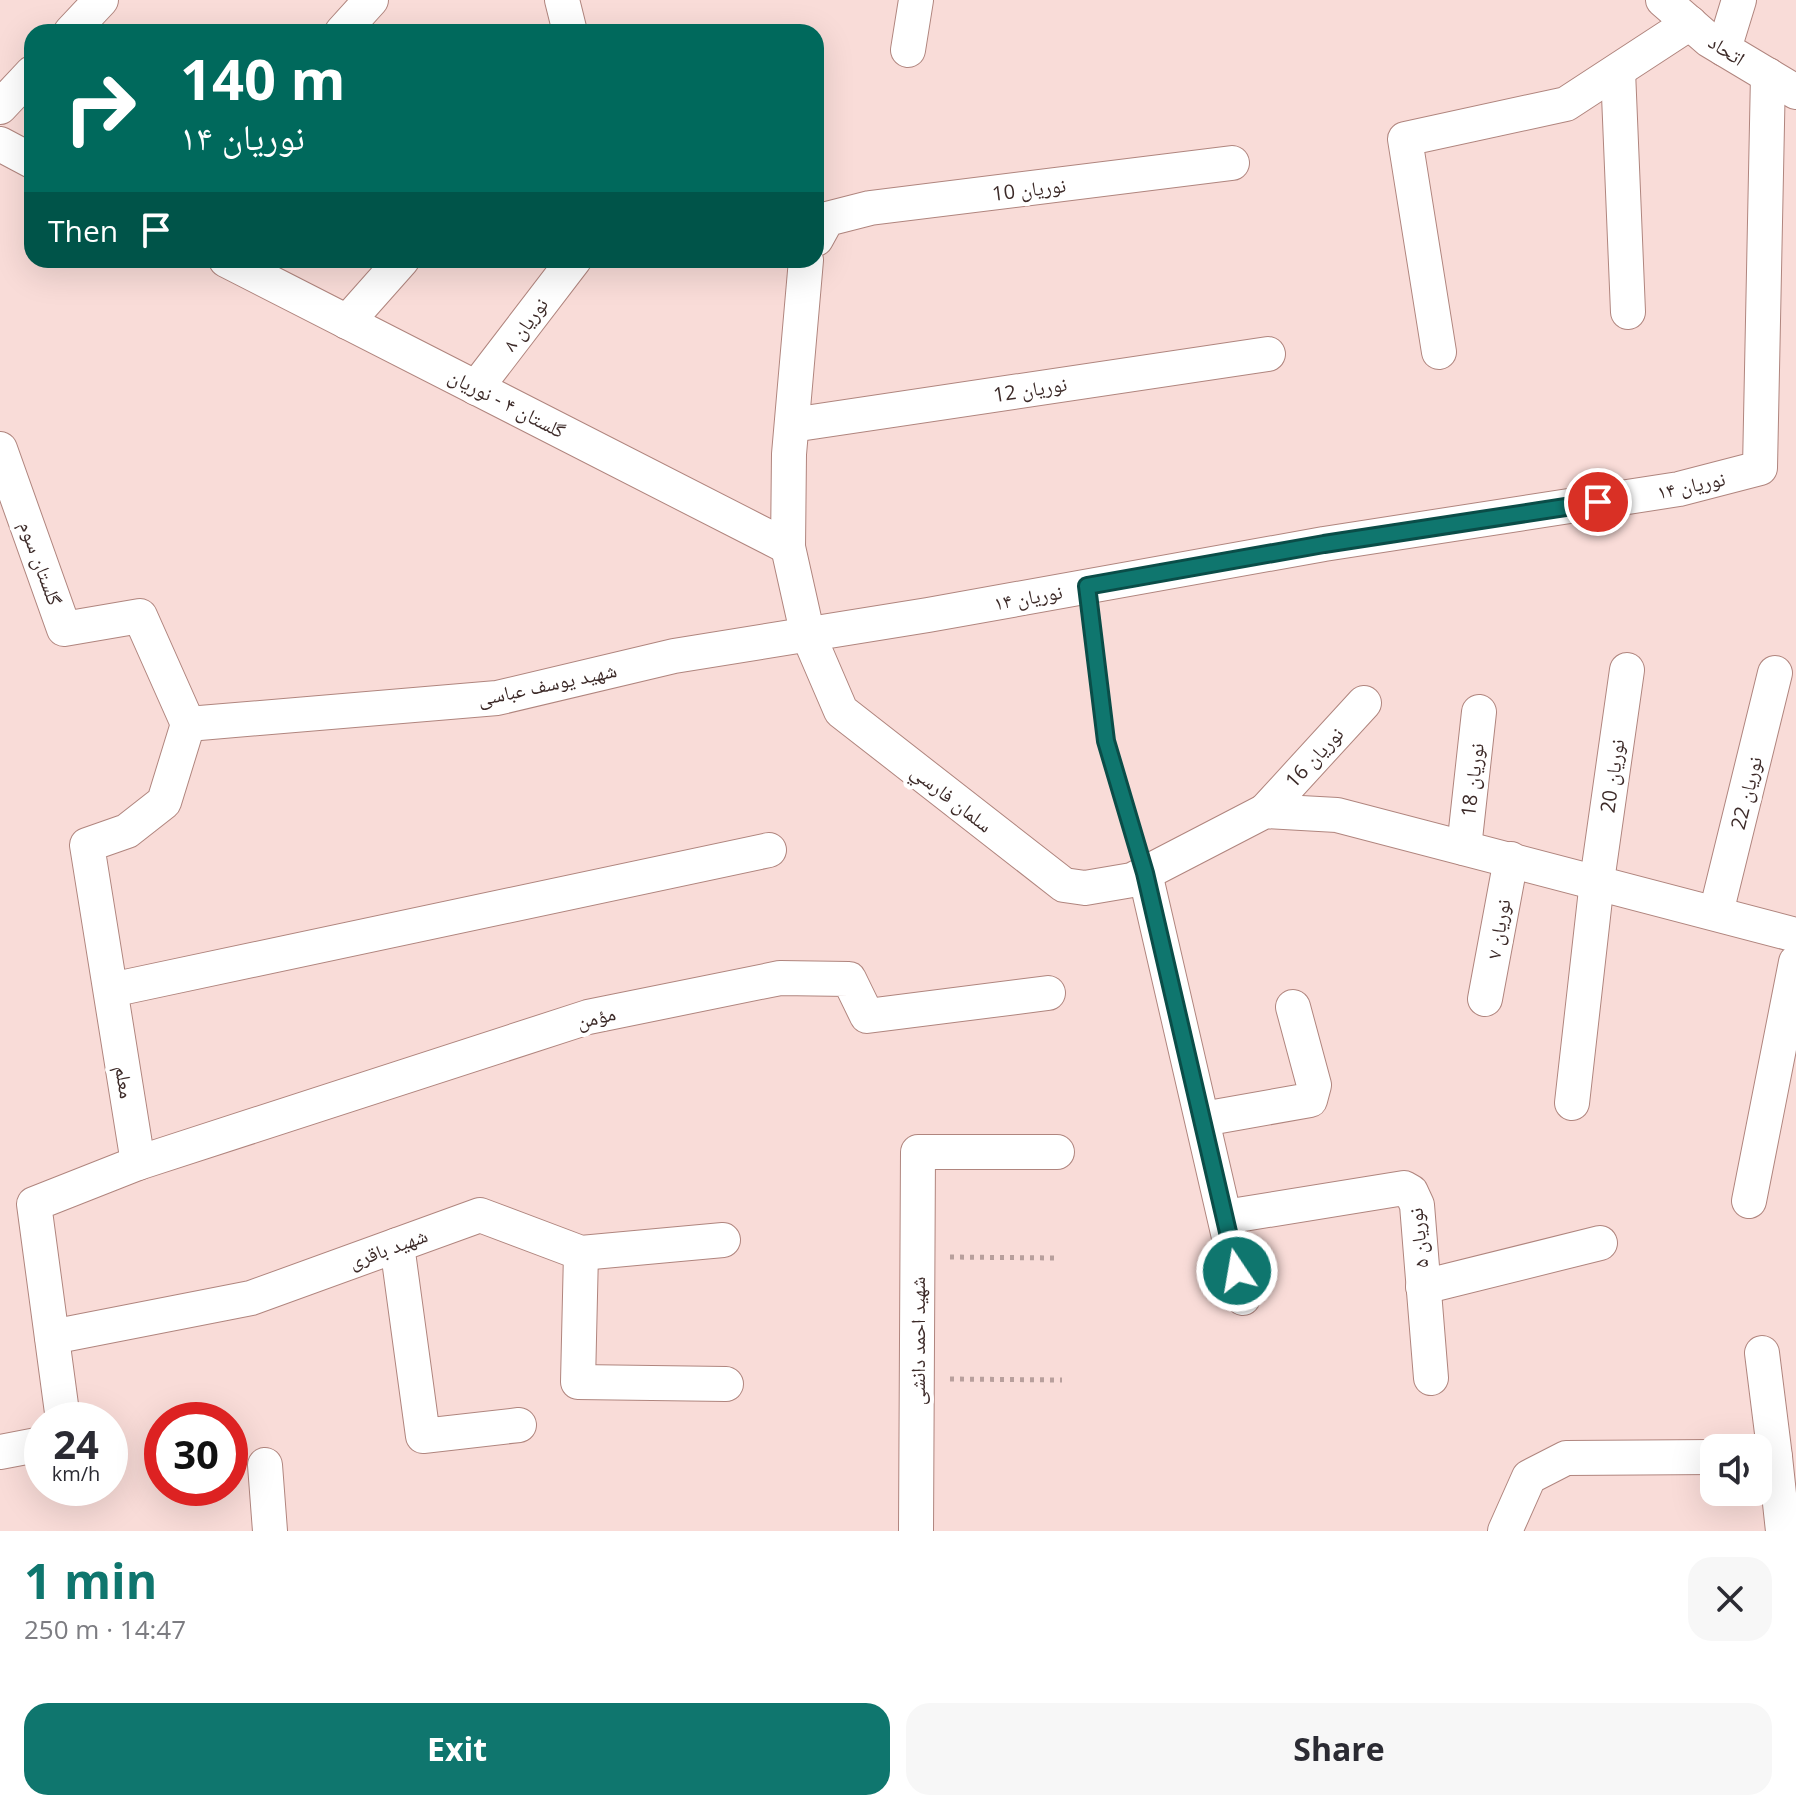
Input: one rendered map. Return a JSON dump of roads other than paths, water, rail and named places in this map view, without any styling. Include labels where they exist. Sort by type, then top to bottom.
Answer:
[{"type":"street","points":[[78,24],[101,0]]},
{"type":"street","points":[[349,24],[371,0]]},
{"type":"street","points":[[562,0],[568,24]]},
{"type":"street","points":[[908,50],[916,0]]},
{"type":"street","name":"اتحاد","points":[[1663,0],[1724,49],[1782,84]]},
{"type":"street","points":[[1724,49],[1739,0]]},
{"type":"street","points":[[1439,352],[1405,139],[1566,104],[1690,23]]},
{"type":"street","points":[[1618,71],[1628,312]]},
{"type":"street","points":[[0,107],[24,82]]},
{"type":"street","name":"نوریان ۱۴","points":[[807,632],[1324,544],[1679,489],[1760,468],[1782,84]]},
{"type":"street","points":[[0,144],[24,157]]},
{"type":"street","name":"نوریان 10","points":[[824,228],[870,208],[1232,163]]},
{"type":"street","name":"گلستان ۴ - نوریان","points":[[242,268],[788,547]]},
{"type":"street","points":[[347,322],[395,268]]},
{"type":"street","name":"نوریان ۸","points":[[476,388],[568,268]]},
{"type":"street","name":"سلمان فارسي","points":[[805,268],[792,425],[788,547],[807,632],[841,711],[1064,885],[1085,888],[1132,880],[1265,811]]},
{"type":"street","name":"نوریان 12","points":[[792,425],[1268,354]]},
{"type":"street","name":"گلستان سوم","points":[[0,449],[64,629],[140,616],[188,724]]},
{"type":"street","name":"شهید یوسف عباسی","points":[[188,724],[497,698],[674,656],[807,632]]},
{"type":"street","name":"نوریان 20","points":[[1572,1103],[1597,881],[1627,670]]},
{"type":"street","name":"نوریان 22","points":[[1716,913],[1775,673]]},
{"type":"street","name":"نوریان 16","points":[[1265,811],[1364,703]]},
{"type":"street","name":"نوریان 18","points":[[1464,848],[1479,712]]},
{"type":"street","name":"معلم","points":[[138,1163],[87,845],[127,831],[164,802],[188,724]]},
{"type":"street","points":[[1265,811],[1337,815],[1796,935]]},
{"type":"street","points":[[111,990],[769,850]]},
{"type":"street","name":"نوریان ۷","points":[[1485,999],[1511,859]]},
{"type":"street","points":[[1145,873],[1243,1298]]},
{"type":"street","points":[[1749,1201],[1796,962]]},
{"type":"street","name":"مؤمن","points":[[138,1163],[588,1017],[780,978],[849,979],[867,1016],[1048,993]]},
{"type":"street","points":[[1203,1119],[1310,1100],[1314,1085],[1293,1007]]},
{"type":"street","name":"شهید احمد دانشی","points":[[916,1531],[918,1152],[1057,1152]]},
{"type":"street","points":[[61,1402],[34,1204],[138,1163]]},
{"type":"street","name":"نوریان ۵","points":[[1225,1217],[1404,1188],[1411,1192],[1417,1205],[1431,1378]]},
{"type":"street","name":"شهید باقری","points":[[52,1337],[251,1298],[480,1215],[581,1253],[723,1240]]},
{"type":"street","points":[[1423,1287],[1600,1243]]},
{"type":"street","points":[[397,1245],[423,1436],[519,1425]]},
{"type":"street","points":[[581,1253],[578,1382],[726,1384]]},
{"type":"street","points":[[1762,1353],[1765,1434]]},
{"type":"street","points":[[0,1452],[24,1447]]},
{"type":"street","points":[[1505,1531],[1529,1477],[1566,1458],[1700,1457]]},
{"type":"street","points":[[265,1465],[270,1531]]},
{"type":"street","points":[[1772,1483],[1783,1531]]},
{"type":"lane","points":[[1087,586],[1106,741],[1145,873]]}]
